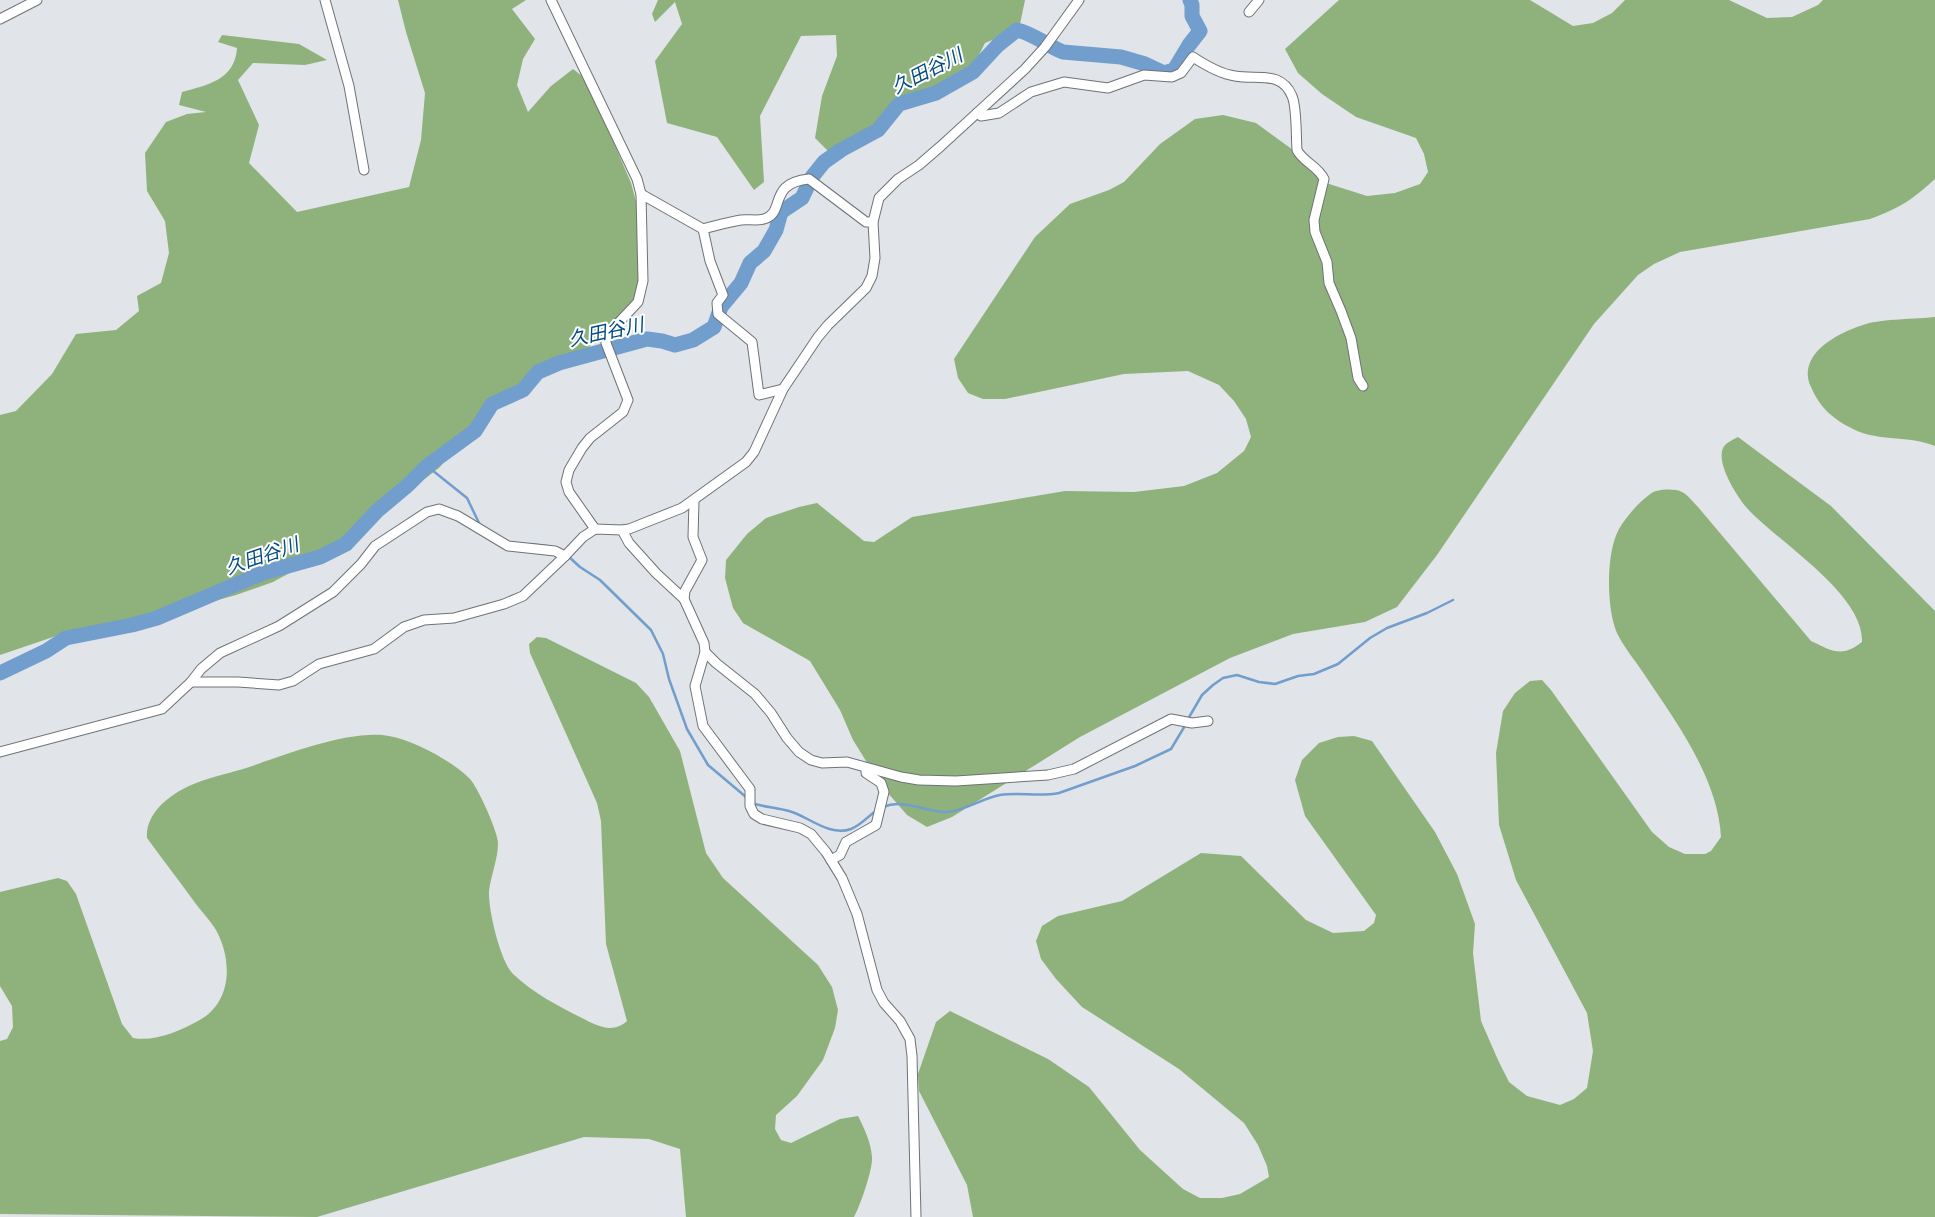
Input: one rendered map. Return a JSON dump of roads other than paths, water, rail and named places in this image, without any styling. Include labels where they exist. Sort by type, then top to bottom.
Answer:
[{"type":"street","points":[[0,19],[37,0]]},
{"type":"street","points":[[326,0],[349,86],[364,170]]},
{"type":"street","points":[[551,0],[637,179],[641,194],[643,281],[638,302],[606,336],[606,343],[628,400],[623,412],[590,438],[582,448],[569,470],[566,482],[569,492],[595,529]]},
{"type":"street","points":[[192,682],[238,682],[279,685],[292,681],[319,664],[374,649],[404,627],[424,620],[454,618],[504,604],[523,596],[583,536],[595,529],[622,530],[694,502],[746,462],[754,452],[783,389],[823,331],[866,288],[872,276],[875,258],[873,222],[878,198],[898,179],[926,159],[1026,69],[1045,47],[1079,0]]},
{"type":"street","points":[[1249,12],[1259,0]]},
{"type":"street","points":[[977,113],[981,116],[1000,113],[1031,92],[1064,82],[1108,88],[1144,75],[1172,77],[1180,73],[1193,57],[1232,76],[1279,79],[1286,85],[1293,98],[1297,150],[1300,156],[1320,172],[1324,178],[1314,220],[1315,232],[1327,262],[1329,282],[1351,338],[1358,378],[1362,386]]},
{"type":"street","points":[[641,194],[703,228],[742,220],[765,219],[773,213],[785,186],[796,180],[809,179],[866,222],[873,222]]},
{"type":"street","points":[[703,228],[710,261],[723,295],[717,303],[718,314],[752,342],[760,395],[783,389]]},
{"type":"street","points":[[684,599],[685,591],[702,560],[693,537],[694,502]]},
{"type":"street","points":[[0,752],[162,709],[192,682],[201,669],[220,653],[279,626],[333,592],[361,564],[375,546],[427,512],[440,509],[458,516],[508,546],[555,551],[565,556]]},
{"type":"street","points":[[622,530],[629,543],[684,599],[704,643],[705,652],[695,686],[703,726],[750,789],[750,806],[754,814],[762,819],[800,828],[811,834],[842,878],[857,914],[876,990],[910,1039],[916,1217]]},
{"type":"street","points":[[705,652],[755,694],[771,712],[787,738],[799,752],[811,760],[847,762],[919,780],[956,781],[1048,775],[1074,769],[1171,719],[1192,723],[1208,721]]},
{"type":"street","points":[[831,860],[840,856],[846,842],[876,825],[884,792],[881,783],[866,773],[866,768]]},
{"type":"waterway","name":"久田谷川","points":[[0,673],[46,651],[66,638],[157,618],[263,573],[320,557],[346,544],[377,511],[427,466],[475,431],[492,404],[523,390],[538,372],[559,363],[647,339],[675,345],[693,340],[714,327],[721,307],[741,283],[750,263],[764,251],[776,230],[781,212],[802,198],[812,177],[824,162],[841,150],[878,130],[899,104],[936,93],[973,72],[998,45],[1017,30],[1030,34],[1063,52],[1121,57],[1145,64],[1164,73],[1174,70],[1200,31],[1192,16],[1190,0]]},
{"type":"waterway","points":[[427,466],[467,498],[480,525]]},
{"type":"waterway","points":[[530,544],[547,546]]},
{"type":"waterway","points":[[568,556],[580,567],[600,580],[651,630],[663,654],[669,679],[687,729],[708,765],[746,797]]},
{"type":"waterway","points":[[1188,719],[1202,695],[1223,678],[1237,675],[1259,682],[1275,684],[1298,676],[1314,674],[1338,664],[1370,638],[1387,628],[1427,613],[1453,600]]},
{"type":"waterway","points":[[883,807],[899,804],[948,812],[1000,795],[1059,793],[1135,766],[1171,749],[1186,724]]},
{"type":"waterway","points":[[752,802],[789,811],[827,828],[843,831],[858,825],[876,811]]}]
